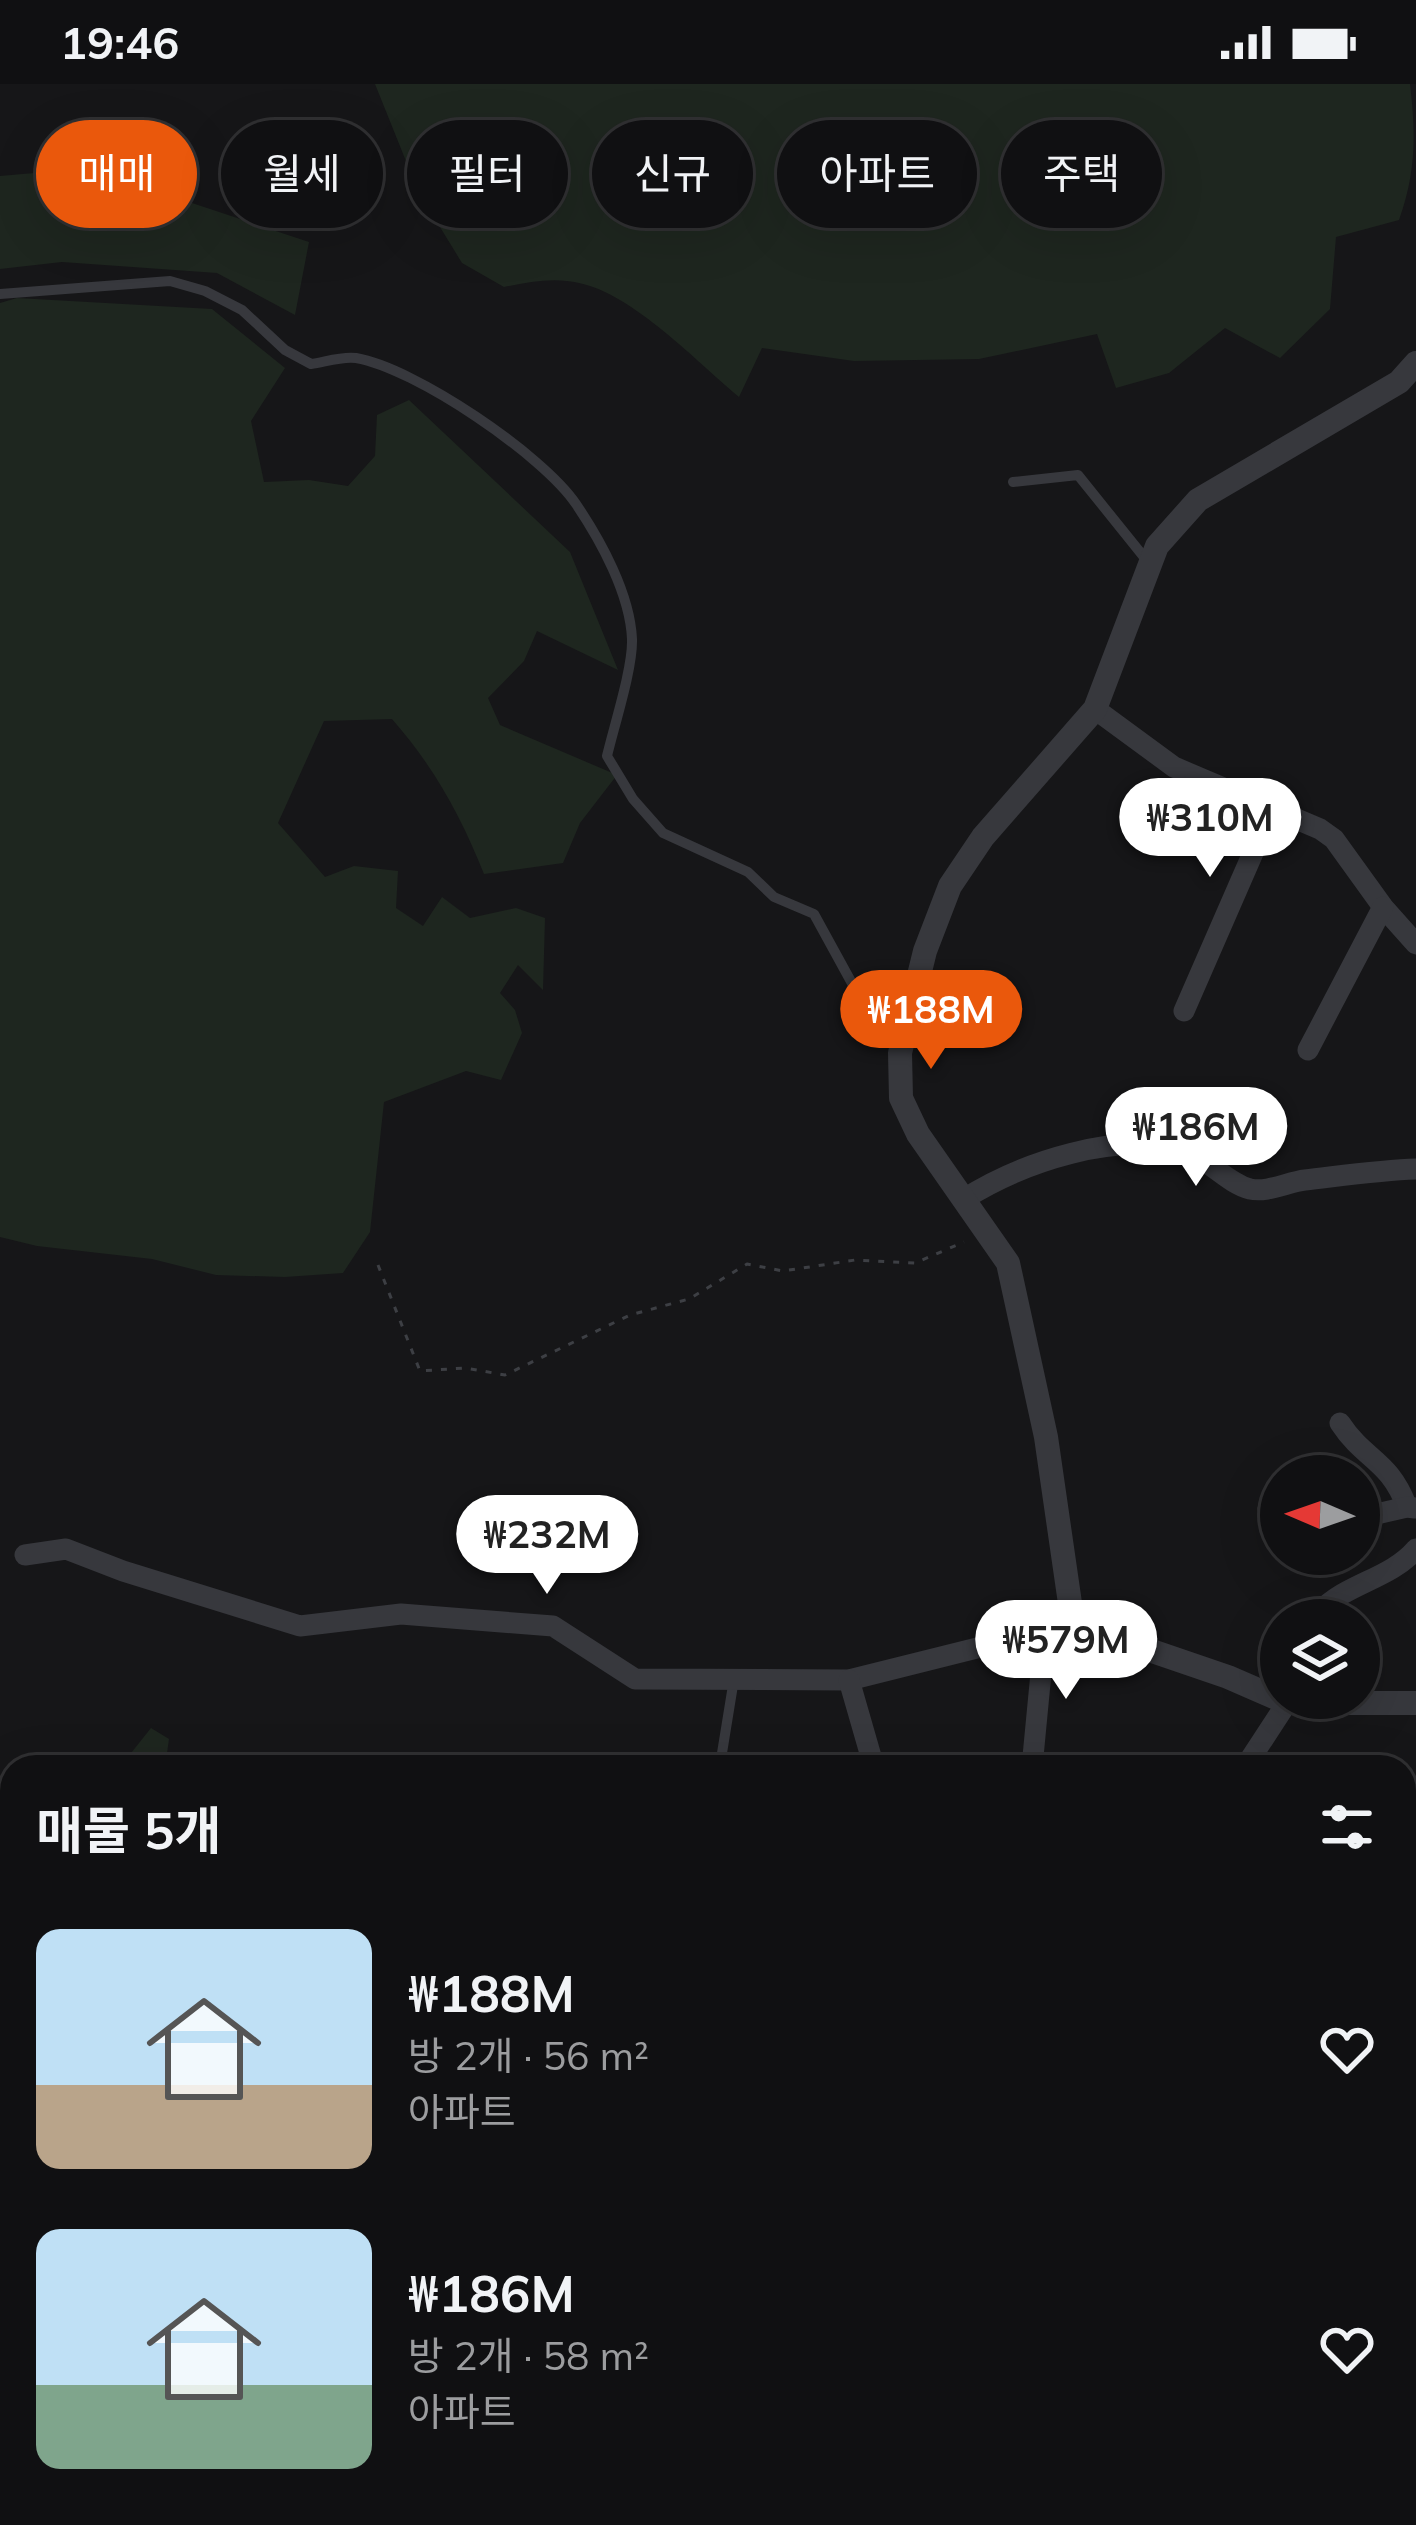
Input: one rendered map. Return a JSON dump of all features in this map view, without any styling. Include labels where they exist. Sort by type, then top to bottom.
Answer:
[{"type":"street","points":[[1073,1624],[1046,1437],[1007,1263],[918,1134],[902,1098],[900,1053],[925,951],[950,886],[983,837],[1095,710],[1157,546],[1198,500],[1399,382],[1416,363]]},
{"type":"street","points":[[1095,710],[1174,766],[1251,827],[1256,837],[1250,863],[1184,1011]]},
{"type":"street","points":[[1174,766],[1334,839],[1416,944]]},
{"type":"street","points":[[1308,1050],[1383,907]]},
{"type":"street","points":[[964,1199],[1011,1172],[1072,1153],[1110,1148],[1186,1151],[1248,1189],[1261,1190],[1416,1169]]},
{"type":"street","points":[[1340,1423],[1354,1444],[1393,1475],[1411,1508],[1380,1514]]},
{"type":"street","points":[[25,1555],[66,1549],[301,1626],[401,1614],[553,1626],[635,1679],[849,1680],[1073,1624],[1260,1690]]},
{"type":"street","points":[[1334,1599],[1395,1570],[1416,1549]]},
{"type":"street","points":[[1033,1755],[1045,1631]]},
{"type":"street","points":[[849,1680],[871,1755]]},
{"type":"street","points":[[1380,1702],[1416,1703]]},
{"type":"street","points":[[1253,1755],[1277,1719]]},
{"type":"lane","points":[[0,294],[170,281],[205,291],[242,310],[285,350],[311,364],[352,357],[394,369],[472,414],[536,464],[574,501],[620,587],[632,640],[607,756],[633,799],[663,833],[748,872],[773,897],[814,914],[854,987],[900,1053]]},
{"type":"lane","points":[[1013,482],[1078,475],[1150,564]]},
{"type":"lane","points":[[722,1753],[734,1679]]},
{"type":"path","points":[[378,1265],[420,1371],[465,1368],[505,1376],[630,1316],[689,1299],[747,1264],[784,1271],[855,1260],[915,1263],[988,1232]]},
{"type":"shaded area","points":[[375,84],[1410,84],[1413,120],[1409,186],[1399,220],[1336,237],[1330,309],[1280,358],[1225,328],[1169,373],[1116,388],[1097,334],[979,359],[854,361],[762,348],[739,397],[664,331],[600,290],[560,280],[504,287],[462,263],[441,228],[568,228],[568,120],[407,120],[407,164]]},
{"type":"shaded area","points":[[36,173],[36,228],[197,228],[197,205],[221,213],[221,228],[267,228],[309,242],[295,315],[217,273],[62,262],[0,269],[0,176]]},
{"type":"shaded area","points":[[17,298],[212,309],[285,368],[251,421],[264,482],[309,480],[348,486],[375,456],[377,415],[409,400],[570,552],[618,670],[537,631],[524,661],[488,698],[500,725],[617,775],[580,823],[563,863],[484,874],[445,793],[392,719],[324,721],[278,823],[325,877],[354,866],[398,871],[396,908],[423,926],[442,897],[470,918],[516,908],[545,918],[543,990],[518,965],[500,993],[515,1010],[522,1033],[501,1080],[466,1071],[384,1102],[370,1232],[343,1273],[216,1275],[152,1259],[37,1246],[0,1237],[0,303]]},
{"type":"shaded area","points":[[151,1728],[169,1739],[167,1755],[130,1755]]}]
